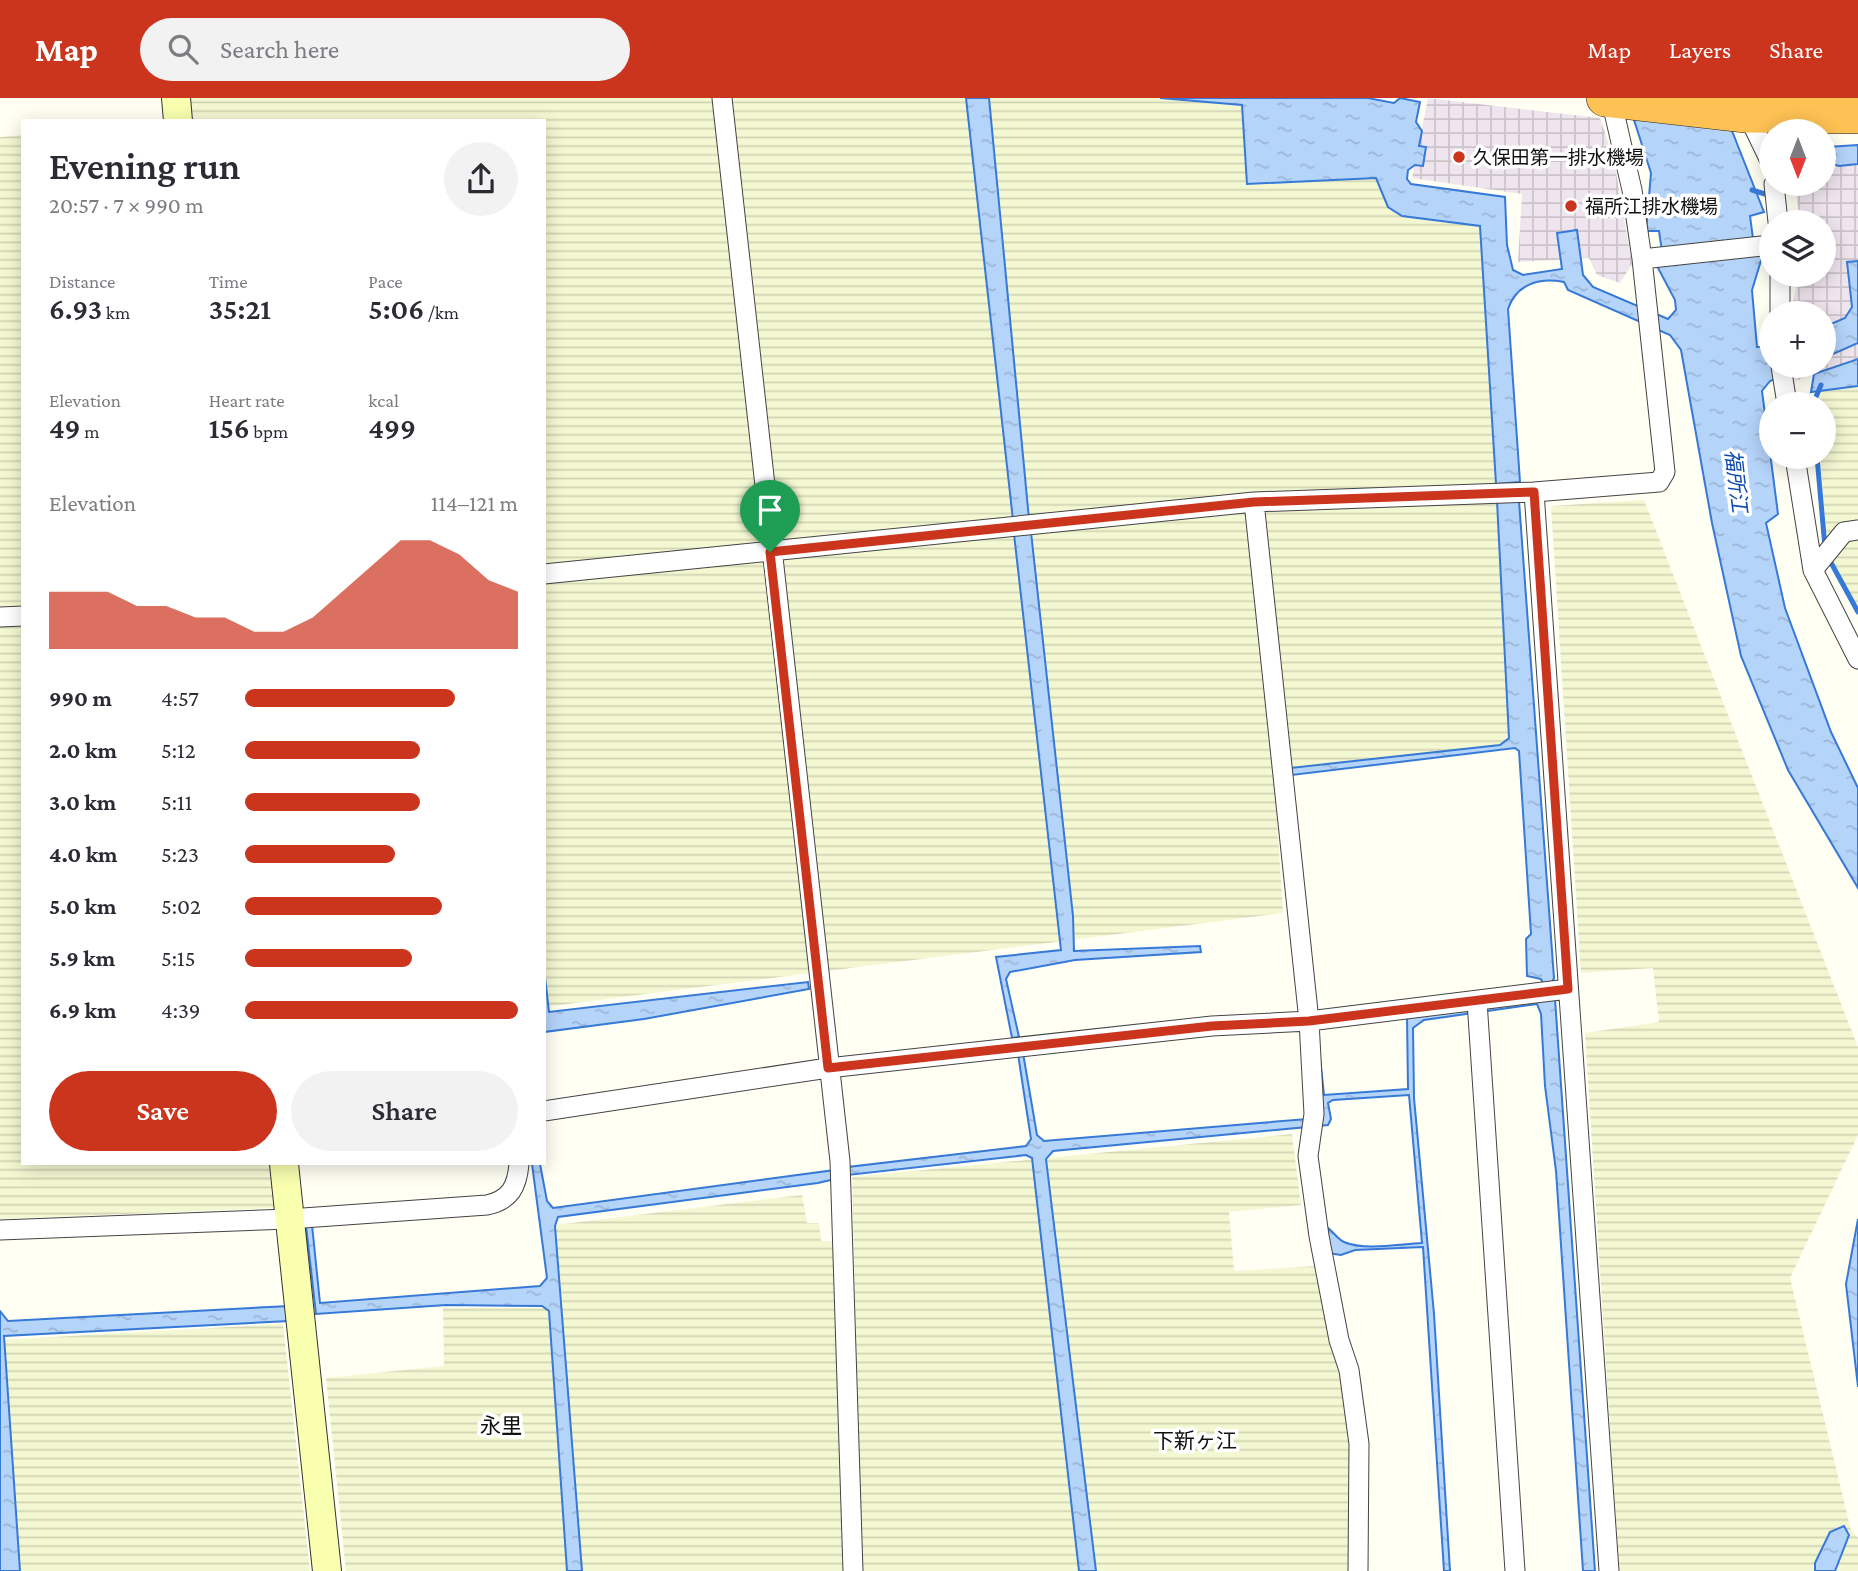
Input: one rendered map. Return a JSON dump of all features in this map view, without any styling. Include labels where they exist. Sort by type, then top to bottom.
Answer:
[{"type":"highway","points":[[1605,98],[1858,115]]},
{"type":"street","points":[[176,98],[178,119]]},
{"type":"street","points":[[722,98],[843,1201],[853,1571]]},
{"type":"street","points":[[546,574],[1254,502],[1534,492],[1659,482],[1665,472],[1647,306],[1650,258],[1611,99]]},
{"type":"street","points":[[1744,106],[1759,138]]},
{"type":"street","points":[[1650,258],[1759,246]]},
{"type":"street","points":[[1797,469],[1813,570],[1858,659]]},
{"type":"street","points":[[1534,492],[1609,1571]]},
{"type":"street","points":[[1254,502],[1309,1021],[1314,1114],[1308,1156],[1319,1236],[1339,1340],[1349,1370],[1359,1444],[1358,1571]]},
{"type":"street","points":[[1813,570],[1844,532],[1858,530]]},
{"type":"street","points":[[0,617],[21,616]]},
{"type":"street","points":[[546,1111],[828,1068],[1212,1026],[1309,1021],[1568,989]]},
{"type":"street","points":[[1477,1001],[1515,1571]]},
{"type":"street","points":[[284,1165],[327,1571]]},
{"type":"street","points":[[0,1230],[289,1219],[486,1205],[500,1202],[512,1193],[519,1165]]},
{"type":"shaded area","points":[[1428,98],[1600,118],[1614,160],[1632,264],[1620,283],[1597,275],[1589,258],[1518,262],[1522,194],[1412,178]]},
{"type":"shaded area","points":[[1858,164],[1858,359],[1836,367],[1836,301],[1793,300],[1797,287],[1836,287],[1836,210],[1798,210],[1796,196],[1836,196],[1836,165]]},
{"type":"green space","points":[[189,98],[1160,98],[1242,105],[1248,184],[1376,178],[1483,224],[1513,745],[1274,773],[1283,913],[546,1007],[546,119],[178,119]]},
{"type":"green space","points":[[21,135],[21,1165],[270,1165],[274,1208],[0,1219],[0,137]]},
{"type":"green space","points":[[1858,383],[1858,616],[1829,562],[1821,469],[1836,469],[1836,392],[1815,392],[1815,389]]},
{"type":"green space","points":[[1644,500],[1858,1047],[1858,1135],[1790,1278],[1851,1530],[1858,1538],[1858,1571],[1619,1571],[1585,1033],[1659,1022],[1653,968],[1581,973],[1551,506]]},
{"type":"green space","points":[[1292,1134],[1301,1205],[1229,1212],[1234,1271],[1316,1266],[1355,1445],[1351,1571],[862,1571],[852,1177]]},
{"type":"green space","points":[[802,1195],[807,1223],[819,1223],[821,1241],[835,1242],[845,1571],[346,1571],[326,1378],[444,1366],[443,1308],[563,1308],[555,1225]]},
{"type":"green space","points":[[283,1324],[310,1571],[0,1571],[0,1340]]},
{"type":"water","points":[[966,98],[989,98],[1029,519],[1013,520]]},
{"type":"water","name":"福所江","points":[[1160,98],[1368,98],[1394,103],[1400,98],[1420,102],[1416,122],[1422,131],[1419,146],[1426,147],[1423,166],[1415,165],[1408,170],[1407,179],[1411,184],[1505,197],[1507,245],[1513,270],[1523,275],[1562,269],[1557,233],[1577,230],[1583,275],[1593,287],[1668,319],[1676,310],[1675,300],[1657,266],[1664,265],[1659,231],[1646,231],[1651,173],[1627,98],[1719,98],[1763,210],[1750,216],[1755,254],[1759,254],[1759,267],[1752,290],[1759,347],[1759,378],[1777,378],[1759,392],[1759,469],[1772,469],[1778,514],[1766,523],[1785,608],[1831,732],[1858,788],[1858,888],[1788,770],[1741,656],[1712,523],[1681,350],[1670,335],[1568,290],[1564,282],[1537,282],[1516,294],[1508,309],[1520,482],[1496,484],[1480,226],[1402,216],[1388,207],[1376,178],[1247,184],[1242,105]]},
{"type":"water","points":[[1858,145],[1858,164],[1836,165],[1836,146]]},
{"type":"water","points":[[1858,261],[1858,343],[1836,353],[1836,322],[1845,318],[1852,307],[1847,262]]},
{"type":"water","points":[[1858,359],[1858,386],[1811,392],[1813,378],[1836,378],[1836,366]]},
{"type":"water","points":[[1497,501],[1519,501],[1554,978],[1551,985],[1544,986],[1541,979],[1527,976],[1526,939],[1531,934],[1519,751],[1515,748],[1292,775],[1290,768],[1500,745],[1509,738]]},
{"type":"water","points":[[1031,532],[1073,916],[1074,951],[1200,946],[1201,952],[1075,960],[1010,972],[1006,979],[1019,1037],[1012,1038],[996,957],[1061,950],[1014,534]]},
{"type":"water","points":[[808,982],[809,989],[644,1019],[546,1032],[546,986],[549,1012]]},
{"type":"water","points":[[1555,999],[1595,1571],[1583,1571],[1556,1171],[1545,1086],[1541,1014],[1537,1004],[1424,1020],[1413,1028],[1414,1098],[1434,1314],[1450,1571],[1444,1571],[1423,1247],[1355,1250],[1341,1255],[1328,1253],[1323,1225],[1341,1241],[1353,1245],[1372,1247],[1422,1243],[1409,1095],[1333,1100],[1328,1103],[1331,1119],[1328,1125],[1319,1126],[1317,1029],[1324,1095],[1408,1089],[1407,1016]]},
{"type":"water","points":[[1023,1053],[1037,1135],[1044,1141],[1307,1119],[1307,1127],[1053,1151],[1046,1159],[1096,1571],[1079,1571],[1032,1158],[1026,1155],[848,1175],[848,1167],[1026,1146],[1031,1139],[1018,1054]]},
{"type":"water","points":[[532,1165],[540,1165],[547,1201],[553,1208],[835,1170],[835,1179],[818,1183],[558,1217],[555,1226],[582,1571],[567,1571],[549,1311],[542,1306],[446,1305],[316,1314],[306,1226],[312,1225],[320,1303],[540,1286],[547,1278]]},
{"type":"water","points":[[1858,1219],[1858,1387],[1846,1284]]},
{"type":"water","points":[[289,1306],[289,1321],[4,1336],[20,1571],[0,1571],[0,1311],[8,1321]]},
{"type":"water","points":[[1844,1526],[1849,1535],[1835,1571],[1815,1571],[1815,1563],[1830,1532]]},
{"type":"waterway","points":[[1752,190],[1759,192]]},
{"type":"waterway","points":[[1818,392],[1821,385]]},
{"type":"waterway","points":[[1818,469],[1825,547]]},
{"type":"waterway","points":[[1829,559],[1858,612]]},
{"type":"place","name":"久保田第一排水機場","points":[[1459,157]]},
{"type":"place","name":"福所江排水機場","points":[[1571,206]]},
{"type":"district","name":"永里","points":[[501,1426]]},
{"type":"district","name":"下新ヶ江","points":[[1195,1441]]},
{"type":"route","points":[[1534,492],[1568,989],[1309,1021],[1212,1026],[828,1068],[770,552],[1254,502],[1534,492]]}]
